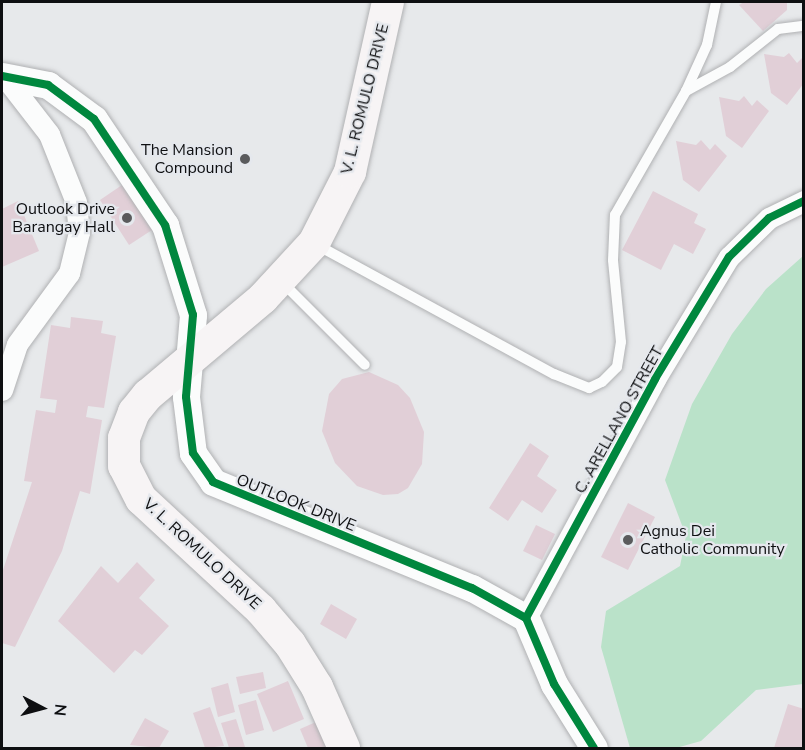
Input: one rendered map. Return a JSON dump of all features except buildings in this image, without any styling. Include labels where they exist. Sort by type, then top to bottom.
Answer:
[{"type":"main road","name":"V. L. ROMULO DRIVE","points":[[344,748],[317,687],[290,644],[261,610],[141,499],[124,466],[124,438],[134,412],[148,394],[187,366],[280,280],[314,243],[350,172],[388,2]]},
{"type":"street","name":"OUTLOOK DRIVE","points":[[3,76],[48,85],[94,120],[165,225],[193,315],[187,366],[193,453],[213,482],[472,588],[526,618]]},
{"type":"street","points":[[2,390],[17,344],[69,273],[79,232],[76,202],[49,134],[3,76]]},
{"type":"street","name":"C. ARELLANO STREET","points":[[526,618],[712,282],[747,236],[769,218],[804,201]]},
{"type":"street","points":[[526,618],[554,684],[594,748]]},
{"type":"lane","points":[[314,243],[554,374],[589,388],[595,385],[616,367],[620,356],[613,260],[615,215],[686,92],[707,45],[716,2]]},
{"type":"lane","points":[[686,92],[730,67],[778,29],[804,26]]},
{"type":"lane","points":[[280,280],[365,365]]},
{"type":"green space","points":[[803,256],[803,684],[756,690],[701,741],[676,748],[630,748],[601,647],[606,611],[680,566],[686,536],[665,480],[692,404],[732,334],[766,289]]},
{"type":"cycle path","points":[[2,76],[48,85],[94,119],[165,225],[193,315],[186,397],[193,453],[213,482],[472,588],[526,618],[554,684],[594,748]]},
{"type":"cycle path","points":[[526,618],[655,379],[729,257],[769,218],[804,201]]},
{"type":"place","name":"The Mansion Compound","points":[[245,159]]},
{"type":"place","name":"Outlook Drive Barangay Hall","points":[[127,218]]},
{"type":"place","name":"Agnus Dei Catholic Community","points":[[628,540]]}]
